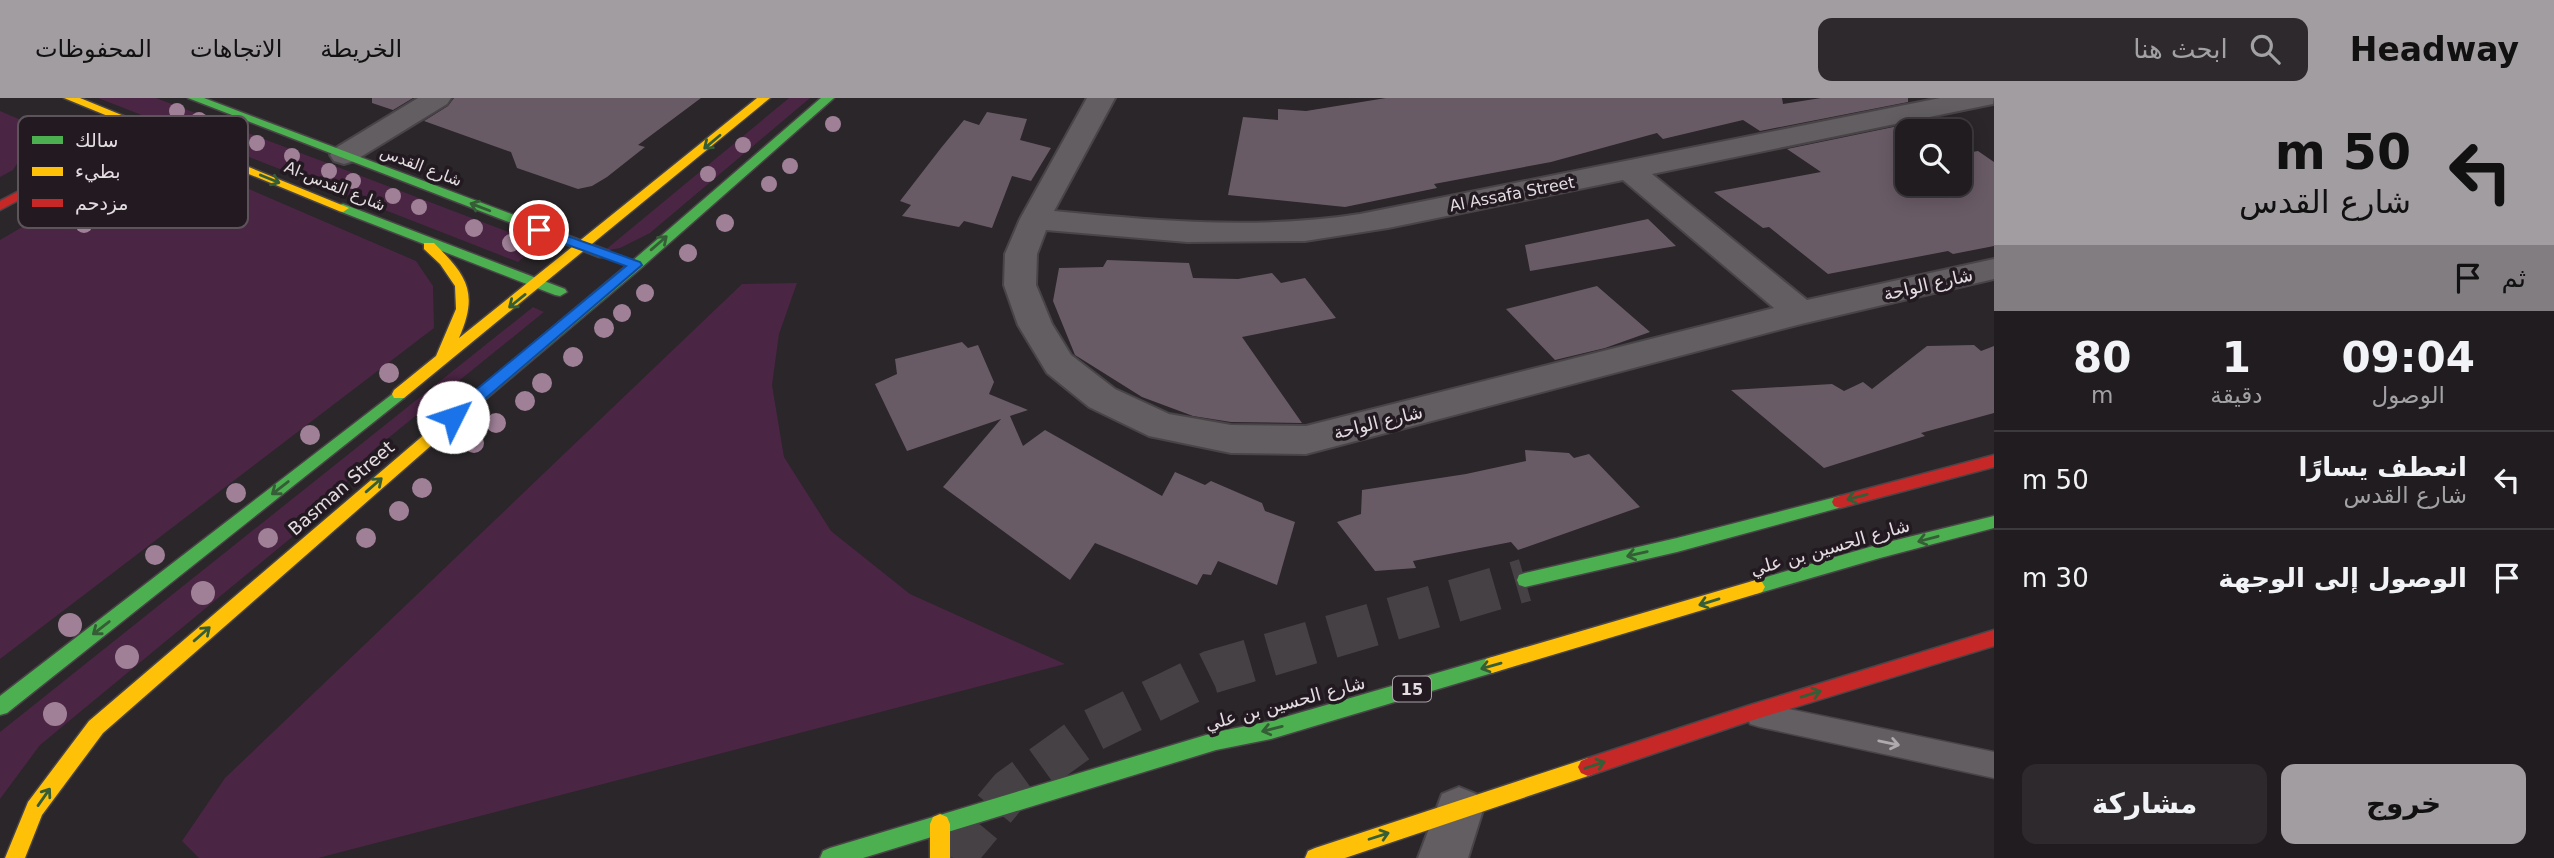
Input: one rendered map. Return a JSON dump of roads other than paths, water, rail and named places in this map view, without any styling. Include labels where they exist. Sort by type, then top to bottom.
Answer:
[{"type":"main road","name":"Al-شارع القدس","points":[[71,98],[116,116]]},
{"type":"main road","name":"شارع القدس","points":[[194,98],[241,116]]},
{"type":"main road","name":"Basman Street","points":[[0,708],[539,284],[764,98]]},
{"type":"main road","name":"Basman Street","points":[[15,858],[35,808],[96,727],[828,98]]},
{"type":"main road","name":"شارع القدس","points":[[248,119],[636,265]]},
{"type":"main road","name":"Al-شارع القدس","points":[[248,169],[588,303]]},
{"type":"main road","points":[[0,206],[18,196]]},
{"type":"main road","points":[[593,217],[635,205]]},
{"type":"main road","points":[[516,221],[567,221]]},
{"type":"main road","points":[[422,240],[455,270],[464,287],[464,315],[439,363]]},
{"type":"main road","points":[[1525,580],[1677,545],[1994,461]]},
{"type":"main road","name":"شارع الحسين بن علي","points":[[830,858],[1216,741],[1271,730],[1855,559],[1994,522]]},
{"type":"main road","points":[[1315,858],[1750,713],[1994,638]]},
{"type":"main road","points":[[940,824],[940,858]]},
{"type":"street","points":[[344,155],[437,98]]},
{"type":"street","name":"شارع الواحة","points":[[1101,98],[1035,219],[1021,254],[1020,285],[1035,325],[1059,364],[1102,398],[1162,426],[1231,439],[1306,440],[1801,313],[1994,269]]},
{"type":"street","points":[[1833,98],[1866,120]]},
{"type":"street","name":"Al Assafa Street","points":[[1035,219],[1198,233],[1280,233],[1354,224],[1630,172],[1866,120],[1983,98]]},
{"type":"street","points":[[1630,172],[1801,313]]},
{"type":"street","points":[[1443,858],[1459,810]]},
{"type":"lane","points":[[1750,713],[1994,765]]},
{"type":"tunnel","points":[[953,858],[1010,790],[1093,730],[1211,672],[1525,580]]}]
